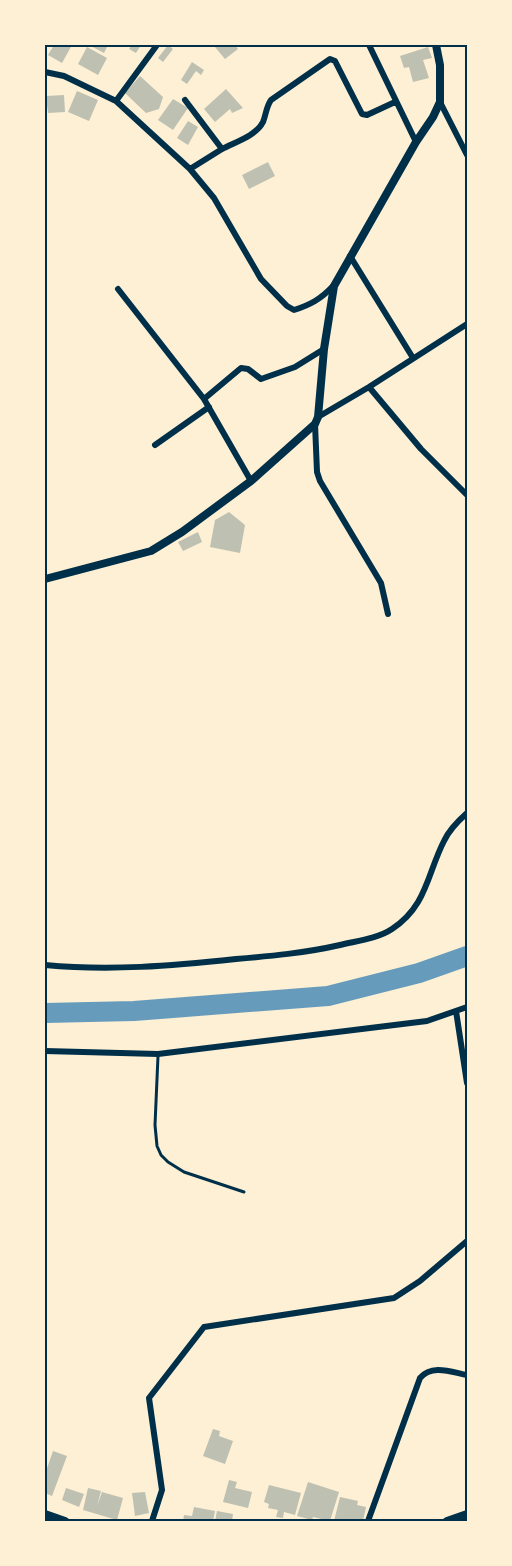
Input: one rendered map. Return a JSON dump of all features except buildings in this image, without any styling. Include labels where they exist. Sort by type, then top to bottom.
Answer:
[{"type":"street","points":[[116,101],[157,45]]},
{"type":"street","points":[[369,45],[416,142]]},
{"type":"street","points":[[45,72],[64,76],[116,101],[190,169],[214,198],[261,279],[287,306],[294,310],[318,301],[334,286],[416,142],[433,117],[440,102],[440,65],[436,45]]},
{"type":"street","points":[[190,169],[257,131],[271,100],[330,59],[335,61],[362,114],[367,115],[395,102]]},
{"type":"street","points":[[185,100],[222,149]]},
{"type":"street","points":[[440,102],[467,155]]},
{"type":"street","points":[[350,256],[413,358]]},
{"type":"street","points":[[334,286],[316,421],[317,472],[320,481],[381,583],[388,614]]},
{"type":"street","points":[[118,289],[204,399],[250,481]]},
{"type":"street","points":[[45,579],[151,551],[182,532],[250,481],[316,421],[467,324]]},
{"type":"street","points":[[204,399],[242,368],[248,369],[261,380],[295,367],[324,349]]},
{"type":"street","points":[[369,387],[421,449],[467,495]]},
{"type":"street","points":[[155,445],[209,407]]},
{"type":"street","points":[[45,965],[112,969],[173,966],[312,951],[379,936],[399,923],[423,895],[444,840],[467,813]]},
{"type":"street","points":[[45,1051],[158,1054],[427,1021],[467,1007]]},
{"type":"street","points":[[456,1011],[467,1083]]},
{"type":"street","points":[[152,1521],[162,1490],[149,1398],[204,1327],[394,1298],[420,1281],[467,1241]]},
{"type":"street","points":[[368,1521],[420,1378],[425,1372],[433,1369],[467,1375]]},
{"type":"street","points":[[447,1521],[467,1514]]},
{"type":"street","points":[[47,1517],[65,1521]]},
{"type":"lane","points":[[158,1054],[155,1125],[157,1146],[161,1155],[184,1173],[244,1192]]},
{"type":"waterway","points":[[45,1013],[134,1011],[328,996],[419,973],[467,956]]}]
